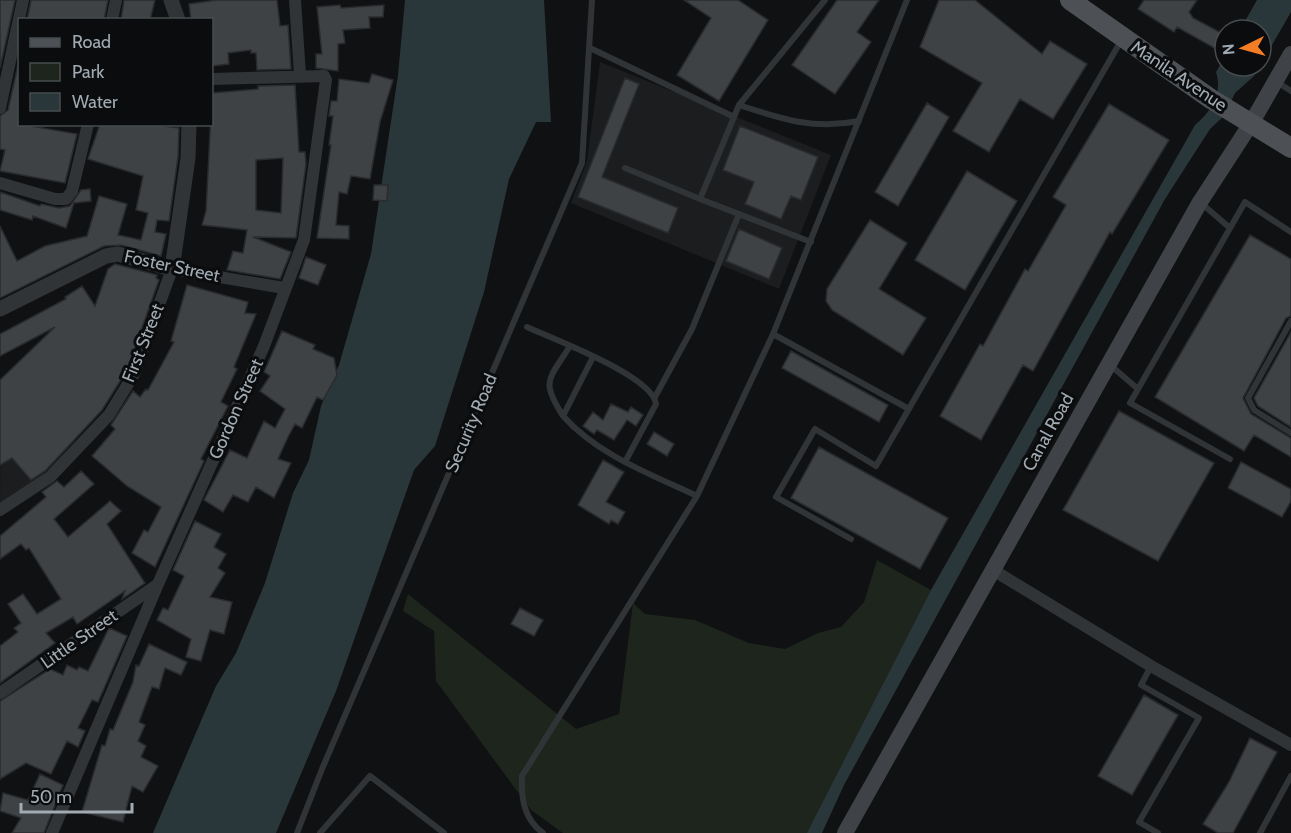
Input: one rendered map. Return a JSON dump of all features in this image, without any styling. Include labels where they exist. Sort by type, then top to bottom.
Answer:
[{"type":"main road","name":"Manila Avenue","points":[[1077,2],[1211,99],[1252,122],[1291,148]]},
{"type":"main road","name":"Canal Road","points":[[845,833],[1200,202],[1252,122],[1291,54]]},
{"type":"street","points":[[18,18],[22,0]]},
{"type":"street","points":[[112,18],[116,0]]},
{"type":"street","points":[[171,0],[177,18]]},
{"type":"street","points":[[295,0],[300,75]]},
{"type":"street","points":[[0,108],[18,20]]},
{"type":"street","name":"Gordon Street","points":[[52,833],[158,584],[264,346],[304,240],[326,80],[321,74],[213,79]]},
{"type":"street","points":[[0,183],[55,200],[66,199],[72,191],[88,126]]},
{"type":"street","name":"First Street","points":[[0,510],[50,477],[109,415],[134,374],[172,269],[188,158],[189,126]]},
{"type":"street","name":"Foster Street","points":[[0,309],[106,256],[118,254],[172,269],[284,288]]},
{"type":"street","points":[[993,570],[1151,666],[1291,745]]},
{"type":"street","name":"Little Street","points":[[0,693],[158,584]]},
{"type":"lane","name":"Security Road","points":[[297,833],[322,769],[582,164],[592,0]]},
{"type":"lane","points":[[700,199],[732,116],[824,0]]},
{"type":"lane","points":[[543,833],[536,827],[521,803],[522,776],[697,495],[773,334],[908,0]]},
{"type":"lane","points":[[851,539],[776,497],[815,429],[876,466],[1123,37]]},
{"type":"lane","points":[[590,48],[732,116]]},
{"type":"lane","points":[[1276,82],[1291,90]]},
{"type":"lane","points":[[739,105],[817,126],[859,121]]},
{"type":"lane","points":[[625,168],[811,242]]},
{"type":"lane","points":[[1200,202],[1230,228]]},
{"type":"lane","points":[[1230,459],[1130,403],[1245,202],[1291,232]]},
{"type":"lane","points":[[655,398],[692,329],[739,214]]},
{"type":"lane","points":[[1291,321],[1248,398],[1254,411],[1291,432]]},
{"type":"lane","points":[[527,327],[630,374],[651,390],[656,404],[625,462]]},
{"type":"lane","points":[[773,334],[909,409]]},
{"type":"lane","points":[[570,346],[548,383],[549,394],[563,416],[589,441],[625,462],[697,495]]},
{"type":"lane","points":[[563,416],[593,357]]},
{"type":"lane","points":[[1109,364],[1138,389]]},
{"type":"lane","points":[[1151,666],[1141,685],[1199,718],[1139,822],[1158,833]]},
{"type":"lane","points":[[320,833],[370,776],[444,833]]},
{"type":"lane","points":[[1260,833],[1291,776]]},
{"type":"shaded area","points":[[600,62],[831,155],[779,289],[571,203],[587,161]]},
{"type":"shaded area","points":[[1,377],[74,442],[43,475],[0,505]]},
{"type":"green space","points":[[877,560],[931,590],[808,833],[563,833],[531,810],[436,681],[434,631],[403,611],[408,594],[576,729],[619,714],[633,603],[645,614],[695,620],[749,643],[785,649],[818,633],[841,627],[864,602]]},
{"type":"water","points":[[405,0],[544,0],[551,122],[536,122],[509,179],[484,292],[435,446],[414,470],[336,691],[276,833],[153,833],[216,686],[236,653],[265,583],[293,493],[309,460],[321,406],[339,365],[371,254],[398,75]]},
{"type":"water","points":[[1257,0],[1291,0],[1291,12],[1273,43],[1273,18],[1247,18]]},
{"type":"water","points":[[1218,78],[1252,78],[1235,93],[1224,116],[1210,129],[1165,199],[844,785],[822,833],[807,833],[931,590],[1195,125],[1211,108],[1217,95]]},
{"type":"building","points":[[0,0],[15,0],[0,68]]},
{"type":"building","points":[[31,0],[108,0],[104,18],[27,18]]},
{"type":"building","points":[[124,0],[155,0],[150,18],[121,18]]},
{"type":"building","points":[[217,0],[277,0],[280,26],[288,25],[291,69],[257,70],[256,53],[251,53],[251,50],[228,53],[229,64],[213,66],[213,18],[191,18],[189,4]]},
{"type":"building","points":[[684,0],[738,0],[768,20],[719,101],[677,75],[711,18]]},
{"type":"building","points":[[837,0],[879,0],[857,32],[871,42],[835,94],[792,65]]},
{"type":"building","points":[[939,0],[975,0],[1042,54],[1050,41],[1087,64],[1053,119],[1020,99],[989,152],[953,131],[982,83],[920,47]]},
{"type":"building","points":[[1144,0],[1197,0],[1189,12],[1193,18],[1213,29],[1213,47],[1177,27],[1174,32],[1138,9]]},
{"type":"building","points":[[340,5],[341,8],[384,5],[383,17],[369,17],[370,28],[343,30],[345,43],[338,44],[338,71],[316,68],[316,54],[322,54],[317,7]]},
{"type":"building","points":[[18,65],[18,126],[31,126],[77,134],[65,183],[0,171],[5,150],[0,149],[0,116],[8,110]]},
{"type":"building","points":[[372,74],[393,80],[380,122],[370,179],[351,176],[347,194],[339,192],[336,225],[349,226],[349,239],[317,238],[331,145],[329,145],[333,116],[329,116],[331,101],[337,101],[339,79],[369,83]]},
{"type":"building","points":[[625,78],[639,84],[602,177],[678,208],[668,233],[578,197]]},
{"type":"building","points":[[295,85],[299,152],[305,152],[306,164],[296,238],[253,237],[291,252],[280,279],[227,270],[233,251],[243,253],[247,230],[202,225],[206,211],[210,126],[213,126],[213,93],[258,89],[258,86]],"holes":[[[283,158],[281,213],[256,210],[256,160]]]},
{"type":"building","points":[[927,103],[949,117],[898,206],[875,192]]},
{"type":"building","points":[[1109,104],[1169,140],[1112,234],[1110,232],[1033,371],[1023,365],[981,440],[940,416],[980,344],[983,346],[1025,269],[1028,271],[1066,205],[1053,197]]},
{"type":"building","points":[[99,126],[179,128],[178,157],[169,221],[157,220],[155,232],[166,234],[161,256],[121,245],[104,246],[0,298],[0,226],[17,261],[45,246],[87,236],[99,196],[127,204],[118,235],[141,240],[148,213],[136,210],[143,176],[88,159]]},
{"type":"building","points":[[740,126],[818,157],[801,200],[791,196],[781,219],[745,204],[754,182],[723,170]]},
{"type":"building","points":[[967,171],[1017,201],[965,290],[915,260]]},
{"type":"building","points":[[374,185],[388,185],[387,201],[373,200]]},
{"type":"building","points":[[90,189],[91,201],[74,203],[66,228],[33,216],[32,220],[0,210],[0,192],[40,206],[41,204],[59,208],[70,206],[81,190]]},
{"type":"building","points":[[870,220],[907,243],[879,289],[926,318],[903,355],[832,310],[826,301],[827,289]]},
{"type":"building","points":[[739,229],[782,248],[769,279],[726,261]]},
{"type":"building","points":[[1250,235],[1291,259],[1291,316],[1286,318],[1243,398],[1251,414],[1291,438],[1291,457],[1254,435],[1244,451],[1155,397]]},
{"type":"building","points":[[306,257],[326,265],[318,285],[299,278]]},
{"type":"building","points":[[115,264],[157,275],[156,278],[159,280],[127,370],[102,410],[45,471],[31,480],[12,458],[0,465],[0,380],[55,327],[0,356],[0,334],[66,299],[65,297],[82,286],[95,306],[108,269]]},
{"type":"building","points":[[187,285],[248,302],[245,313],[256,314],[234,367],[237,369],[221,402],[228,406],[201,459],[204,461],[155,567],[132,553],[144,530],[148,532],[161,507],[127,486],[92,456],[115,429],[111,425],[133,391],[140,397],[146,389],[148,390],[174,342],[171,341]]},
{"type":"building","points":[[282,331],[315,345],[313,349],[334,358],[337,375],[323,400],[317,397],[302,428],[295,424],[288,437],[278,459],[291,463],[274,498],[256,487],[248,502],[233,495],[223,512],[204,500],[230,450],[247,458],[264,421],[275,428],[285,409],[260,391],[270,376],[264,372]]},
{"type":"building","points":[[1291,332],[1291,427],[1258,406],[1254,398]]},
{"type":"building","points":[[791,351],[888,405],[879,422],[782,368]]},
{"type":"building","points":[[611,404],[628,412],[631,407],[643,415],[636,426],[627,420],[614,440],[597,430],[594,434],[583,426],[593,412],[603,420]]},
{"type":"building","points":[[1119,411],[1214,463],[1158,561],[1063,510]]},
{"type":"building","points":[[654,432],[674,444],[667,456],[647,444]]},
{"type":"building","points":[[819,447],[948,518],[920,569],[791,498]]},
{"type":"building","points":[[603,460],[624,472],[606,502],[625,512],[618,524],[611,520],[609,524],[578,505]]},
{"type":"building","points":[[1241,462],[1291,489],[1291,501],[1282,517],[1228,488]]},
{"type":"building","points":[[81,471],[94,484],[54,519],[68,537],[110,501],[121,511],[107,524],[145,583],[122,599],[125,591],[77,624],[73,617],[46,633],[55,643],[0,683],[0,646],[18,632],[14,628],[21,623],[8,604],[23,594],[37,614],[61,599],[29,548],[26,550],[21,544],[0,559],[0,536],[46,497],[42,492],[57,481],[64,487]]},
{"type":"building","points":[[195,521],[221,534],[214,547],[226,554],[218,568],[225,573],[210,597],[232,602],[224,634],[210,630],[201,661],[186,657],[191,639],[157,620],[163,608],[168,610],[184,576],[173,570]]},
{"type":"building","points":[[520,608],[543,620],[534,636],[511,624]]},
{"type":"building","points":[[109,628],[127,636],[98,702],[92,700],[78,728],[85,731],[78,747],[67,741],[51,774],[26,763],[0,779],[0,701],[50,669],[63,675],[67,665],[77,670],[79,667],[88,671]]},
{"type":"building","points":[[149,644],[187,662],[181,675],[165,668],[159,689],[152,687],[139,722],[145,725],[138,741],[146,746],[141,757],[158,766],[143,792],[132,786],[123,822],[82,812],[102,745],[105,746],[110,729],[113,730],[133,682],[136,665],[139,666]]},
{"type":"building","points":[[1144,695],[1178,715],[1132,795],[1098,776]]},
{"type":"building","points":[[1250,738],[1277,752],[1233,833],[1218,833],[1203,824],[1229,782]]},
{"type":"building","points":[[40,774],[63,785],[44,833],[12,833],[21,818],[0,811],[3,793],[28,800]]}]
